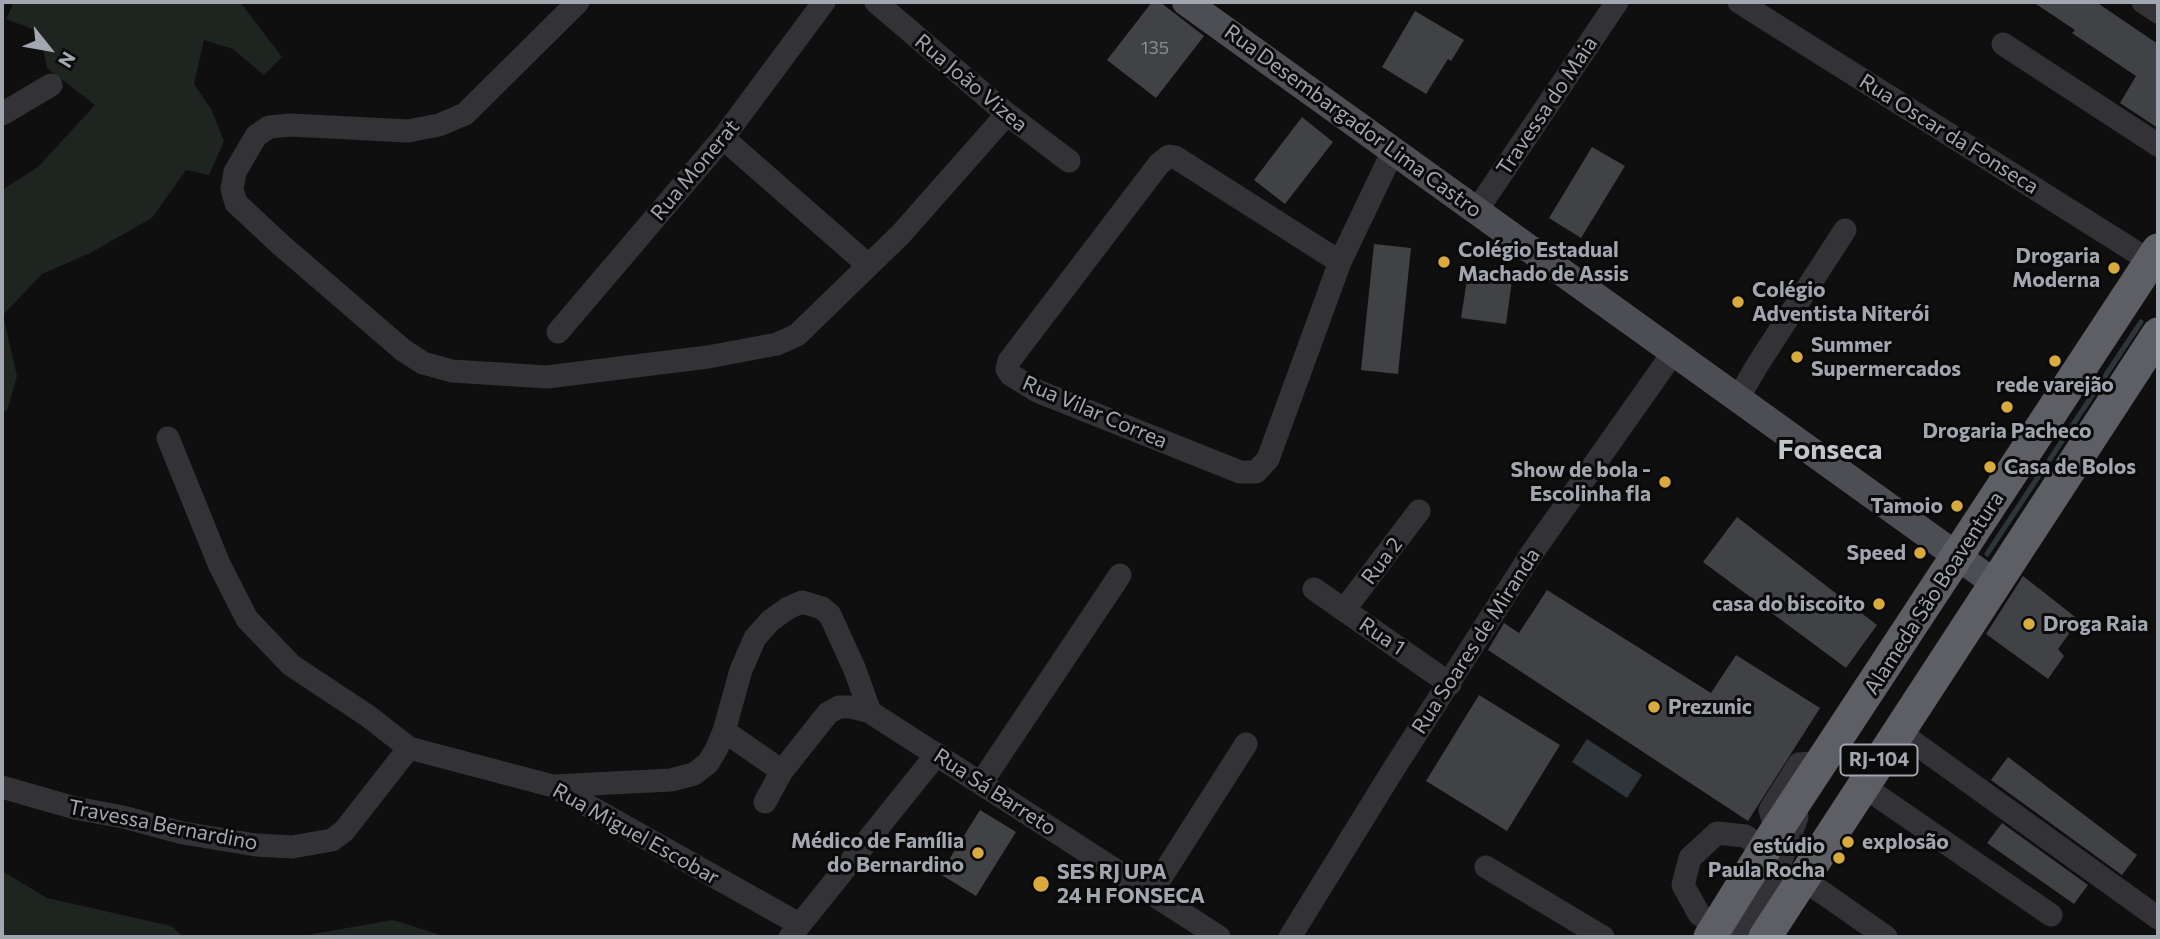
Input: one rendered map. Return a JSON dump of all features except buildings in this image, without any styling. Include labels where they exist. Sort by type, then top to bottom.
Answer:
[{"type":"highway","name":"Alameda São Boaventura","points":[[1722,934],[1771,840],[2156,259]]},
{"type":"highway","name":"RJ-104","points":[[1765,937],[2158,334]]},
{"type":"main road","name":"Rua Desembargador Lima Castro","points":[[1186,2],[1996,584]]},
{"type":"street","points":[[578,2],[465,114],[439,125],[408,131],[291,125],[269,127],[256,136],[235,172],[232,189],[236,203],[403,350],[423,363],[461,372],[547,377],[708,357],[777,344],[797,335],[901,234],[1007,114]]},
{"type":"street","name":"Rua Monerat","points":[[558,332],[723,138],[824,2]]},
{"type":"street","name":"Rua João Vizea","points":[[877,2],[1007,114],[1069,161]]},
{"type":"street","name":"Travessa do Maia","points":[[1477,210],[1617,2]]},
{"type":"street","name":"Rua Oscar da Fonseca","points":[[1739,2],[2156,259]]},
{"type":"street","points":[[2143,2],[2158,12]]},
{"type":"street","points":[[2003,44],[2158,145]]},
{"type":"street","points":[[2,114],[51,85]]},
{"type":"street","points":[[723,138],[868,265]]},
{"type":"street","name":"Rua Vilar Correa","points":[[1340,262],[1175,157],[1169,156],[1159,164],[1009,361],[1007,369],[1011,376],[1037,391],[1240,472],[1256,472],[1268,459],[1340,262],[1393,151]]},
{"type":"street","points":[[1738,398],[1845,230]]},
{"type":"street","name":"Rua Soares de Miranda","points":[[1290,937],[1532,553],[1672,353]]},
{"type":"street","name":"Rua Miguel Escobar","points":[[168,438],[219,564],[247,619],[291,665],[368,716],[410,748],[553,786],[795,931]]},
{"type":"street","name":"Rua 2","points":[[1344,610],[1419,511]]},
{"type":"street","points":[[981,783],[1120,575]]},
{"type":"street","name":"Rua 1","points":[[1314,589],[1450,684]]},
{"type":"street","points":[[553,786],[671,780],[694,774],[708,763],[716,750],[741,670],[755,638],[770,621],[802,602],[812,603],[830,615],[855,670],[870,712]]},
{"type":"street","name":"Rua Sá Barreto","points":[[765,802],[782,771],[828,713],[839,707],[870,712],[1219,937]]},
{"type":"street","points":[[724,731],[782,771]]},
{"type":"street","points":[[1898,731],[2158,918]]},
{"type":"street","points":[[1151,893],[1246,744]]},
{"type":"street","name":"Travessa Bernardino","points":[[2,786],[75,808],[124,817],[183,833],[256,845],[292,846],[332,840],[344,831],[410,748]]},
{"type":"street","points":[[795,931],[937,754]]},
{"type":"street","points":[[1797,800],[1797,822],[1780,863],[1722,934],[1699,914],[1684,885],[1689,858],[1717,833],[1771,840],[1770,810],[1799,764],[1822,762]]},
{"type":"street","points":[[1863,786],[2051,915]]},
{"type":"street","points":[[1486,867],[1603,937]]},
{"type":"street","points":[[1803,879],[1886,937]]},
{"type":"shaded area","points":[[14,2],[240,2],[282,57],[264,75],[233,49],[204,40],[194,84],[211,109],[224,141],[209,175],[186,170],[152,218],[90,253],[42,274],[3,315],[17,376],[7,411],[2,412],[2,190],[38,167],[95,105],[47,68],[40,32],[6,19]]},
{"type":"shaded area","points":[[1587,739],[1642,775],[1627,798],[1572,762]]},
{"type":"shaded area","points":[[2,871],[47,898],[171,926],[184,937],[2,937]]},
{"type":"shaded area","points":[[393,920],[447,937],[296,937]]},
{"type":"waterway","points":[[1987,554],[2141,322]]},
{"type":"place","name":"Colégio Estadual Machado de Assis","points":[[1444,262]]},
{"type":"place","name":"Drogaria Moderna","points":[[2114,268]]},
{"type":"place","name":"Colégio Adventista Niterói","points":[[1738,302]]},
{"type":"place","name":"Summer Supermercados","points":[[1797,357]]},
{"type":"place","name":"rede varejão","points":[[2055,361]]},
{"type":"place","name":"Drogaria Pacheco","points":[[2007,407]]},
{"type":"place","name":"Casa de Bolos","points":[[1990,467]]},
{"type":"place","name":"Show de bola - Escolinha fla","points":[[1665,482]]},
{"type":"place","name":"Tamoio","points":[[1957,506]]},
{"type":"place","name":"Speed","points":[[1920,553]]},
{"type":"place","name":"casa do biscoito","points":[[1879,604]]},
{"type":"place","name":"Droga Raia","points":[[2029,624]]},
{"type":"place","name":"Prezunic","points":[[1654,707]]},
{"type":"place","name":"explosão","points":[[1848,842]]},
{"type":"place","name":"Médico de Família do Bernardino","points":[[978,853]]},
{"type":"place","name":"estúdio Paula Rocha","points":[[1839,858]]},
{"type":"place","name":"SES RJ UPA 24 H FONSECA","points":[[1041,884]]},
{"type":"district","name":"Fonseca","points":[[1830,450]]}]
